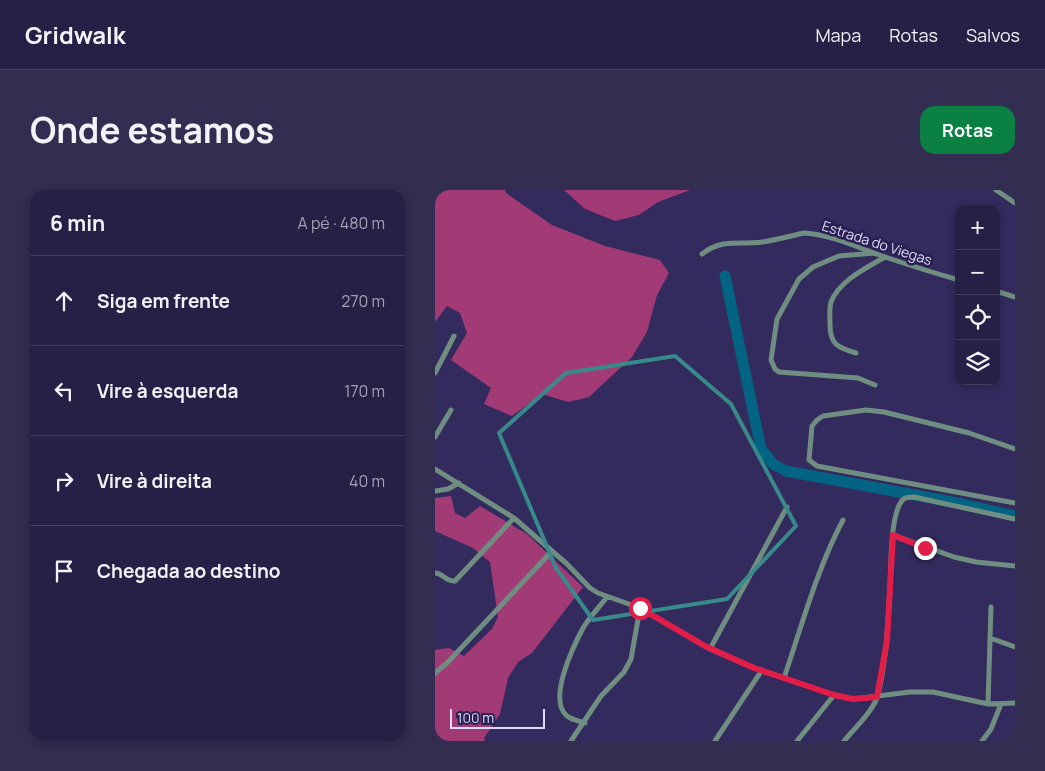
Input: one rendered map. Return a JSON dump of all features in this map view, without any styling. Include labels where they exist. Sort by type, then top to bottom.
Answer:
[{"type":"street","points":[[996,190],[1015,202]]},
{"type":"street","name":"Estrada do Viegas","points":[[702,254],[722,243],[765,241],[804,233],[848,243],[885,257],[955,279]]},
{"type":"street","points":[[874,253],[839,256],[813,267],[799,279],[777,319],[771,352],[773,365],[779,372],[858,378],[875,385]]},
{"type":"street","points":[[857,353],[833,342],[830,335],[831,302],[837,292],[847,282],[885,257]]},
{"type":"street","points":[[1000,292],[1015,297]]},
{"type":"street","points":[[435,373],[454,336]]},
{"type":"street","points":[[435,437],[451,410]]},
{"type":"street","points":[[1015,449],[969,433],[884,412],[865,410],[823,416],[817,420],[812,426],[809,460],[817,466],[1015,503]]},
{"type":"street","points":[[435,469],[514,518],[552,550],[591,588],[640,608],[710,649],[762,670],[834,695],[853,699],[910,692],[933,692],[988,704],[1015,703]]},
{"type":"street","points":[[435,491],[447,489],[459,483]]},
{"type":"street","points":[[844,741],[877,697],[887,641],[893,535],[901,501],[908,497],[1015,519]]},
{"type":"street","points":[[710,649],[787,507]]},
{"type":"street","points":[[435,574],[438,573],[448,580],[455,581],[514,518]]},
{"type":"street","points":[[784,678],[821,571],[833,539],[843,520]]},
{"type":"street","points":[[893,535],[954,558],[1015,566]]},
{"type":"street","points":[[435,673],[447,663],[552,550]]},
{"type":"street","points":[[585,723],[566,715],[561,708],[562,677],[583,628],[607,596]]},
{"type":"street","points":[[988,704],[991,607]]},
{"type":"street","points":[[571,741],[585,723],[601,696],[624,672],[631,660],[640,608]]},
{"type":"street","points":[[990,638],[1015,647]]},
{"type":"street","points":[[715,741],[762,670]]},
{"type":"street","points":[[797,741],[834,695]]},
{"type":"street","points":[[982,741],[991,729],[1001,704]]},
{"type":"highlighted area","points":[[675,356],[731,404],[796,526],[727,599],[593,620],[556,568],[499,433],[566,373]]},
{"type":"shaded area","points":[[435,190],[505,190],[506,193],[552,225],[605,246],[660,260],[669,273],[657,295],[647,332],[632,357],[589,397],[568,402],[542,394],[512,416],[484,404],[491,388],[451,360],[467,333],[460,313],[447,306],[435,322]]},
{"type":"shaded area","points":[[564,190],[690,190],[658,202],[639,215],[615,221],[585,209]]},
{"type":"shaded area","points":[[451,496],[455,513],[465,518],[480,506],[527,534],[583,587],[532,653],[518,662],[508,678],[500,714],[484,738],[485,741],[435,741],[435,650],[449,648],[464,656],[492,629],[498,617],[490,562],[473,548],[435,531],[435,498]]},
{"type":"waterway","points":[[725,276],[761,449],[773,464],[786,471],[958,503],[1015,516]]},
{"type":"route","points":[[640,608],[695,641],[754,668],[834,695],[853,699],[877,697],[887,641],[893,535],[925,548]]}]
